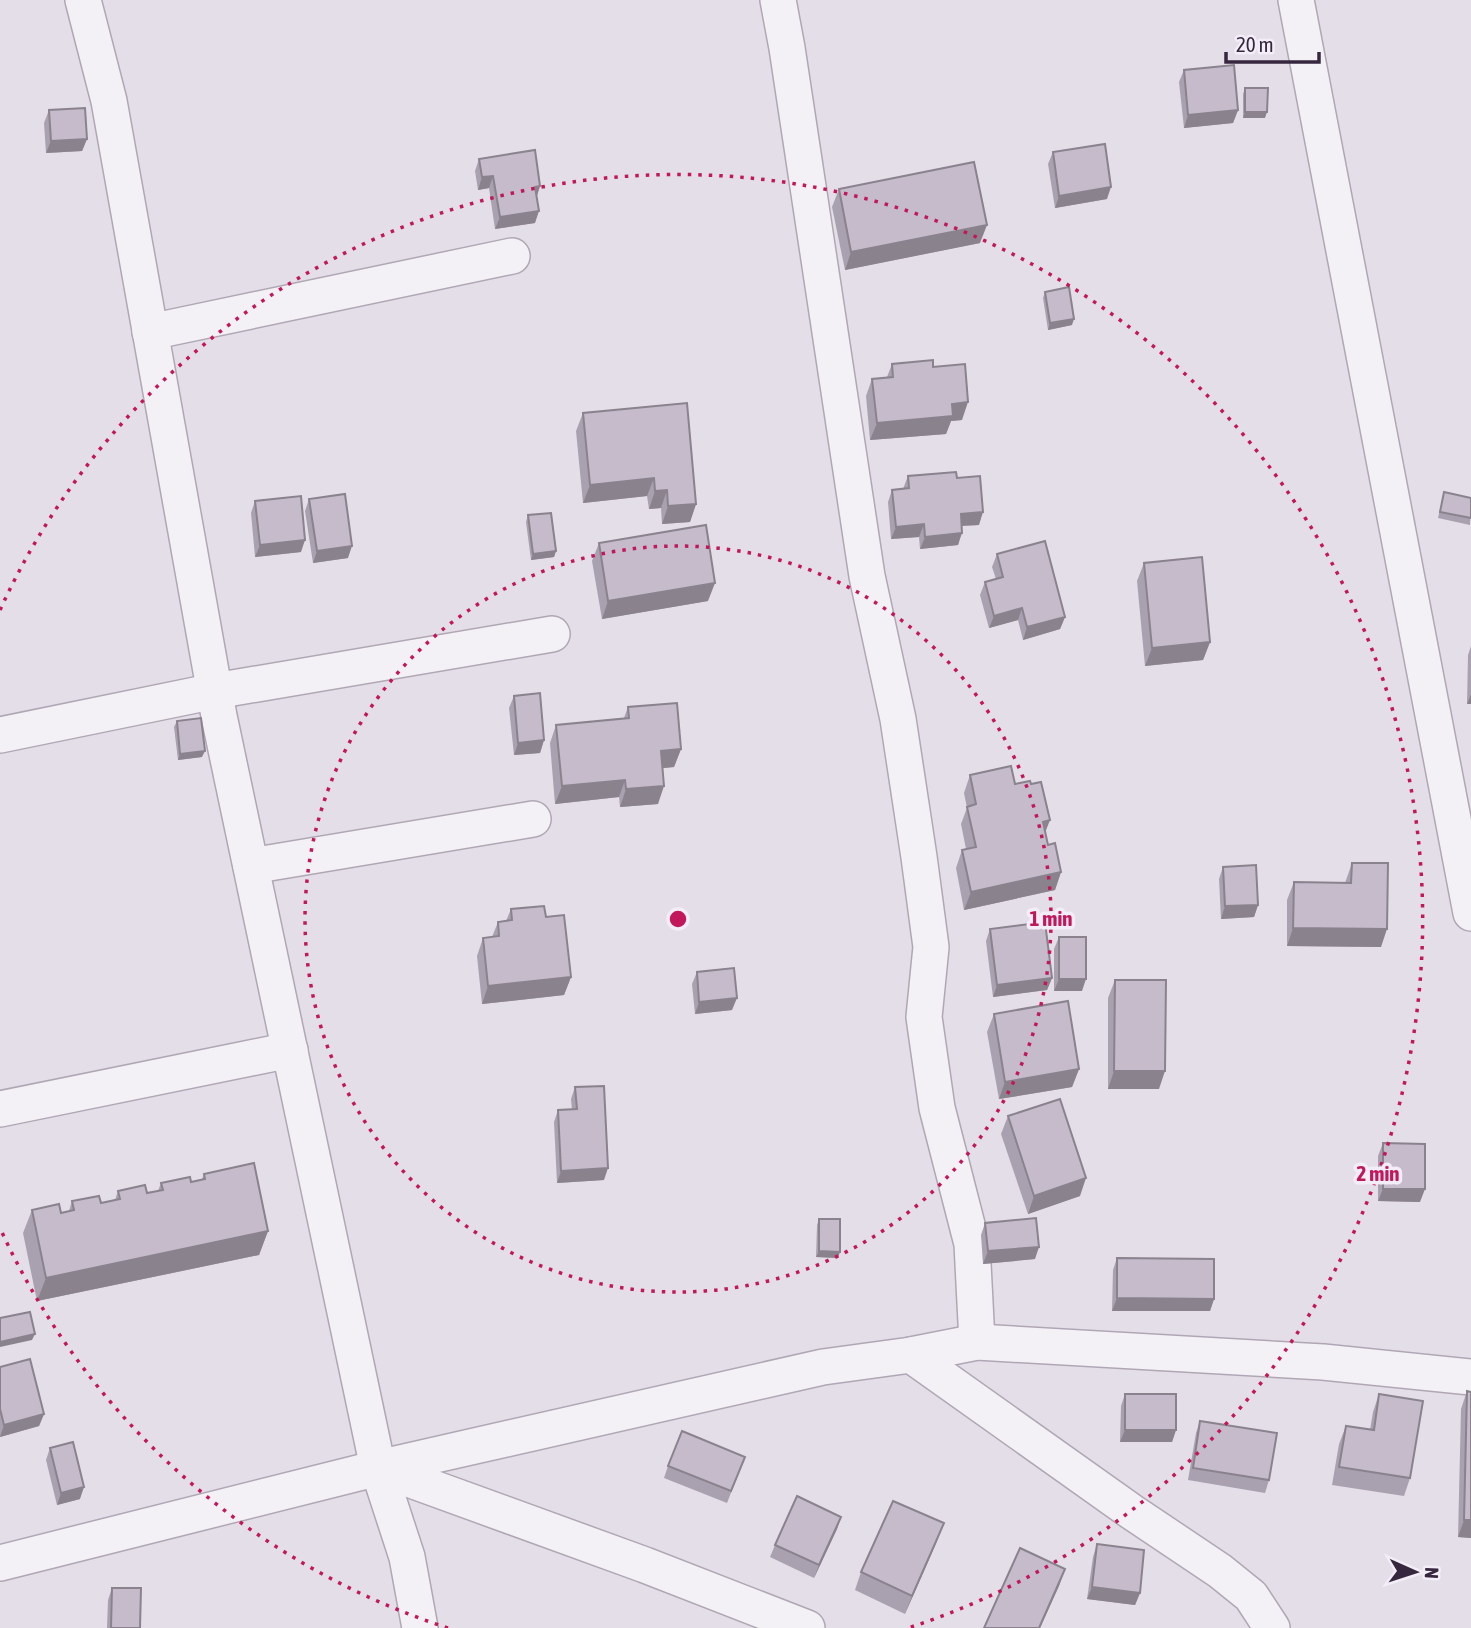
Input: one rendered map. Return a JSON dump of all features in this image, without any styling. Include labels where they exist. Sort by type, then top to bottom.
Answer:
[{"type":"street","points":[[83,0],[109,101],[215,691],[251,866],[378,1468],[407,1557],[420,1628]]},
{"type":"street","points":[[778,0],[788,48],[867,576],[898,719],[919,858],[931,947],[925,1017],[937,1108],[972,1244],[976,1342]]},
{"type":"street","points":[[1296,0],[1471,913]]},
{"type":"street","points":[[150,332],[512,256]]},
{"type":"street","points":[[0,735],[215,691],[552,634]]},
{"type":"street","points":[[251,866],[533,819]]},
{"type":"street","points":[[0,1109],[290,1050]]},
{"type":"street","points":[[0,1563],[378,1468],[822,1367],[911,1355],[976,1342],[1323,1362],[1471,1377]]},
{"type":"street","points":[[911,1355],[1220,1571],[1251,1597],[1272,1628]]},
{"type":"street","points":[[378,1468],[645,1565],[807,1628]]},
{"type":"building","points":[[1234,65],[1238,110],[1188,115],[1184,70]]},
{"type":"building","points":[[1245,88],[1268,88],[1267,112],[1245,112]]},
{"type":"building","points":[[85,108],[87,139],[51,141],[49,110]]},
{"type":"building","points":[[1105,144],[1111,187],[1059,196],[1053,152]]},
{"type":"building","points":[[535,150],[540,186],[535,187],[539,211],[500,217],[493,176],[482,177],[479,159]]},
{"type":"building","points":[[974,162],[987,225],[851,252],[839,189]]},
{"type":"building","points":[[1069,287],[1074,319],[1050,323],[1045,292]]},
{"type":"building","points":[[933,360],[933,367],[965,364],[968,402],[952,404],[953,416],[877,423],[872,379],[893,377],[892,364]]},
{"type":"building","points":[[687,403],[696,504],[668,506],[667,490],[655,491],[654,478],[590,485],[583,413]]},
{"type":"building","points":[[956,472],[957,478],[980,476],[983,512],[961,514],[962,533],[925,537],[924,524],[896,527],[892,490],[909,488],[908,476]]},
{"type":"building","points":[[1444,492],[1471,498],[1471,518],[1440,512]]},
{"type":"building","points":[[345,494],[352,546],[317,551],[309,499]]},
{"type":"building","points":[[301,496],[305,540],[260,545],[255,501]]},
{"type":"building","points":[[551,513],[556,551],[533,554],[528,515]]},
{"type":"building","points":[[706,525],[715,583],[608,601],[599,543]]},
{"type":"building","points":[[1045,541],[1065,617],[1027,627],[1022,608],[994,616],[985,582],[1003,577],[997,554]]},
{"type":"building","points":[[1202,557],[1210,642],[1152,648],[1144,563]]},
{"type":"building","points":[[540,693],[544,740],[518,743],[514,696]]},
{"type":"building","points":[[677,703],[681,749],[661,751],[664,786],[626,789],[625,780],[562,786],[556,725],[629,718],[628,707]]},
{"type":"building","points":[[201,718],[205,751],[180,754],[177,721]]},
{"type":"building","points":[[1011,766],[1015,784],[1041,782],[1050,820],[1043,822],[1048,845],[1055,843],[1061,872],[971,892],[962,850],[976,847],[967,807],[976,804],[970,775]]},
{"type":"building","points":[[1352,863],[1388,863],[1387,929],[1293,928],[1294,882],[1351,883]]},
{"type":"building","points":[[1256,865],[1258,905],[1225,906],[1223,867]]},
{"type":"building","points":[[544,906],[546,917],[564,915],[571,977],[488,986],[483,938],[499,936],[498,922],[512,920],[511,909]]},
{"type":"building","points":[[1045,922],[1052,978],[997,985],[990,929]]},
{"type":"building","points":[[1059,937],[1086,937],[1086,979],[1059,979]]},
{"type":"building","points":[[734,968],[737,998],[699,1002],[697,972]]},
{"type":"building","points":[[1115,980],[1166,980],[1165,1071],[1114,1071]]},
{"type":"building","points":[[1068,1001],[1079,1069],[1005,1082],[994,1014]]},
{"type":"building","points":[[604,1086],[608,1168],[561,1171],[558,1110],[577,1109],[575,1087]]},
{"type":"building","points":[[1060,1099],[1086,1178],[1034,1196],[1008,1116]]},
{"type":"building","points":[[1383,1143],[1425,1144],[1425,1189],[1383,1189]]},
{"type":"building","points":[[254,1163],[268,1231],[46,1278],[32,1210],[59,1204],[61,1213],[74,1210],[72,1201],[99,1196],[101,1203],[120,1199],[118,1191],[145,1185],[147,1193],[163,1190],[161,1183],[190,1177],[191,1182],[205,1179],[204,1174]]},
{"type":"building","points":[[1036,1218],[1039,1247],[988,1251],[985,1223]]},
{"type":"building","points":[[819,1219],[840,1219],[840,1252],[819,1251]]},
{"type":"building","points":[[1117,1258],[1214,1259],[1214,1299],[1117,1298]]},
{"type":"building","points":[[30,1312],[35,1334],[0,1342],[0,1318]]},
{"type":"building","points":[[30,1359],[44,1414],[4,1425],[0,1409],[0,1367]]},
{"type":"building","points":[[1467,1391],[1471,1392],[1471,1520],[1464,1520]]},
{"type":"building","points":[[1125,1394],[1176,1394],[1176,1430],[1125,1430]]},
{"type":"building","points":[[1379,1394],[1423,1401],[1410,1478],[1339,1467],[1346,1426],[1374,1430]]},
{"type":"building","points":[[1200,1421],[1277,1433],[1269,1480],[1193,1468]]},
{"type":"building","points":[[682,1431],[745,1457],[731,1491],[668,1466]]},
{"type":"building","points":[[73,1442],[84,1487],[61,1493],[50,1448]]},
{"type":"building","points":[[797,1496],[841,1517],[819,1565],[775,1545]]},
{"type":"building","points":[[893,1501],[944,1523],[912,1596],[861,1572]]},
{"type":"building","points":[[1097,1544],[1144,1550],[1140,1593],[1092,1587]]},
{"type":"building","points":[[1020,1548],[1065,1569],[1039,1628],[984,1628]]},
{"type":"building","points":[[112,1588],[141,1588],[140,1628],[111,1628]]}]
